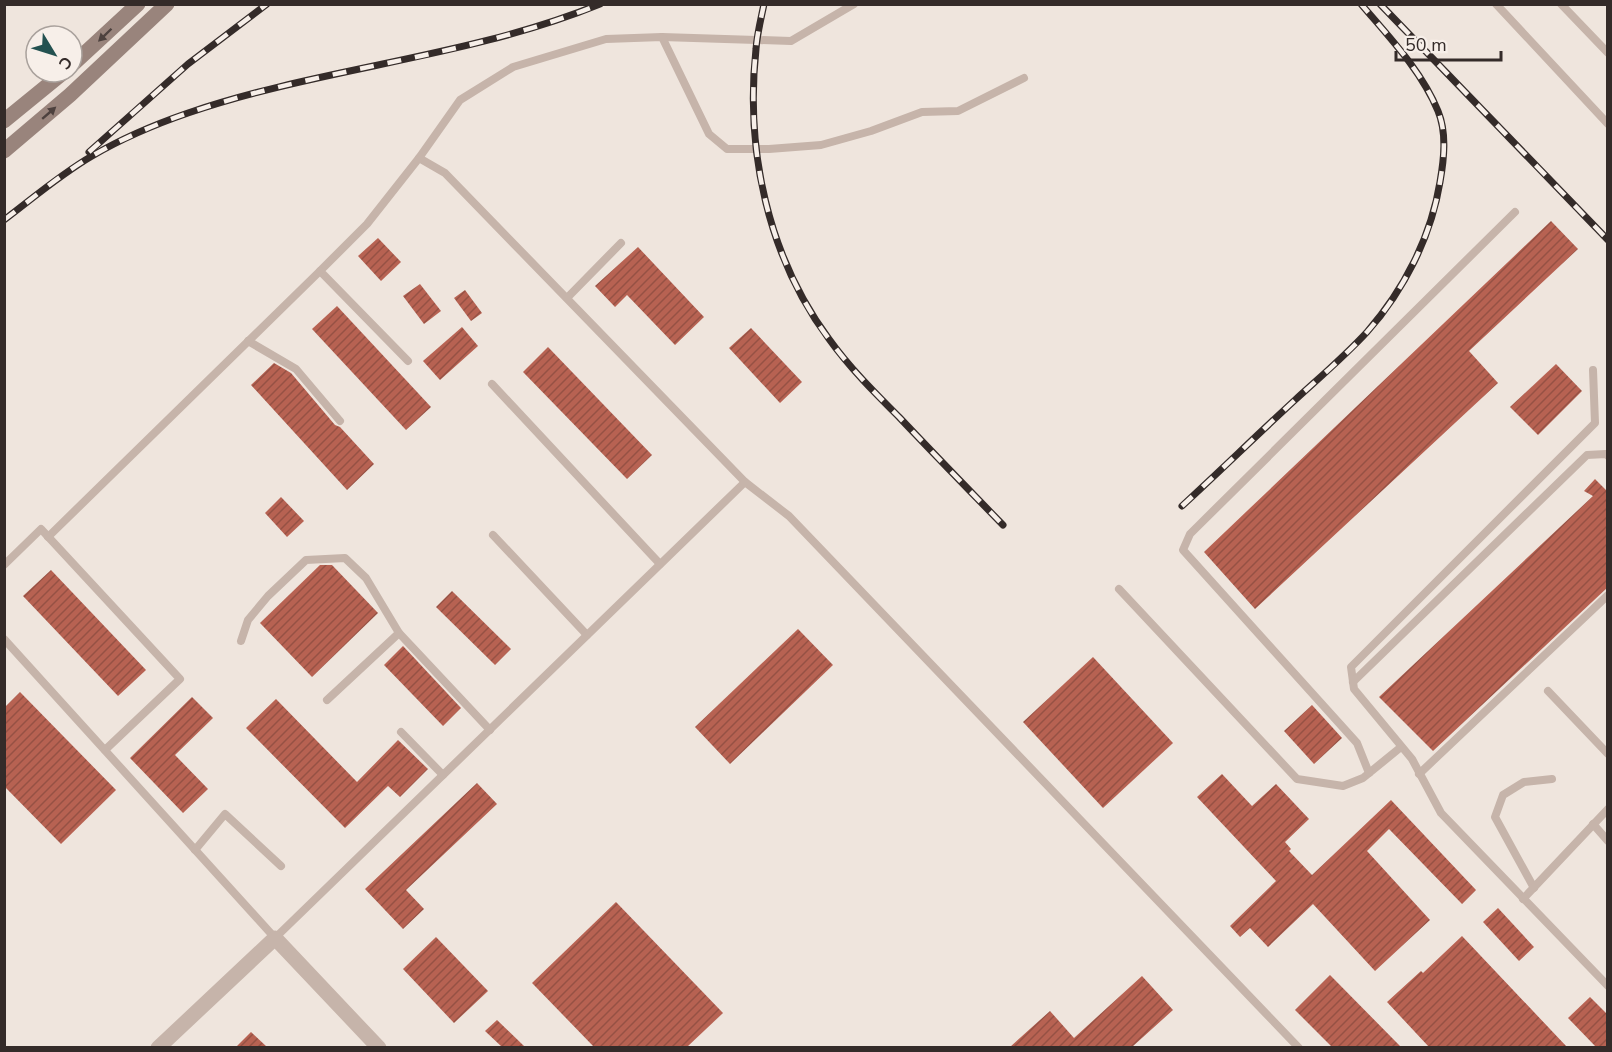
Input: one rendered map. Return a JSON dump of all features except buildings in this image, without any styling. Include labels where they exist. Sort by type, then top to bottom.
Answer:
[{"type":"main road","points":[[84,54],[138,4]]},
{"type":"main road","points":[[4,151],[70,95],[167,4]]},
{"type":"main road","points":[[4,121],[49,84]]},
{"type":"street","points":[[158,1047],[274,938],[379,1047]]},
{"type":"lane","points":[[48,537],[367,224],[419,158],[460,100],[513,67],[606,39],[662,37],[791,41],[854,4]]},
{"type":"lane","points":[[1496,4],[1608,124]]},
{"type":"lane","points":[[1561,4],[1608,54]]},
{"type":"lane","points":[[662,37],[709,134],[727,148],[769,149],[821,146],[922,112],[957,111],[1024,78]]},
{"type":"lane","points":[[419,158],[446,173],[745,482],[789,516],[1299,1047]]},
{"type":"lane","points":[[1369,773],[1357,743],[1183,550],[1190,534],[1515,212]]},
{"type":"lane","points":[[567,298],[621,243]]},
{"type":"lane","points":[[320,271],[408,361]]},
{"type":"lane","points":[[248,341],[296,369],[340,421]]},
{"type":"lane","points":[[1593,370],[1594,423],[1351,667],[1354,689],[1412,759],[1441,813],[1608,986]]},
{"type":"lane","points":[[492,384],[660,564]]},
{"type":"lane","points":[[1353,682],[1587,455],[1606,454],[1608,456]]},
{"type":"lane","points":[[4,639],[274,938],[745,482]]},
{"type":"lane","points":[[4,565],[41,530],[180,679],[105,750]]},
{"type":"lane","points":[[493,536],[587,635]]},
{"type":"lane","points":[[242,641],[248,620],[268,596],[306,560],[345,558],[366,578],[399,633],[490,730]]},
{"type":"lane","points":[[1119,589],[1297,779],[1343,786],[1363,778],[1401,747]]},
{"type":"lane","points":[[1419,774],[1608,595]]},
{"type":"lane","points":[[327,700],[399,633]]},
{"type":"lane","points":[[1548,691],[1608,754]]},
{"type":"lane","points":[[402,732],[443,775]]},
{"type":"lane","points":[[1534,888],[1495,817],[1503,795],[1524,782],[1552,779]]},
{"type":"lane","points":[[1523,898],[1608,809]]},
{"type":"lane","points":[[195,850],[225,814],[281,866]]},
{"type":"lane","points":[[1593,824],[1608,841]]},
{"type":"railway","points":[[89,152],[188,64],[267,4]]},
{"type":"railway","points":[[4,220],[58,178],[92,156],[176,117],[290,84],[499,37],[600,4]]},
{"type":"railway","points":[[764,4],[756,49],[753,87],[754,125],[758,164],[766,201],[776,238],[790,273],[808,307],[845,359],[871,389],[1003,525]]},
{"type":"railway","points":[[1182,506],[1367,332],[1393,299],[1423,243],[1436,203],[1443,164],[1444,137],[1441,119],[1431,96],[1414,68],[1361,4]]},
{"type":"railway","points":[[1380,4],[1608,240]]}]
